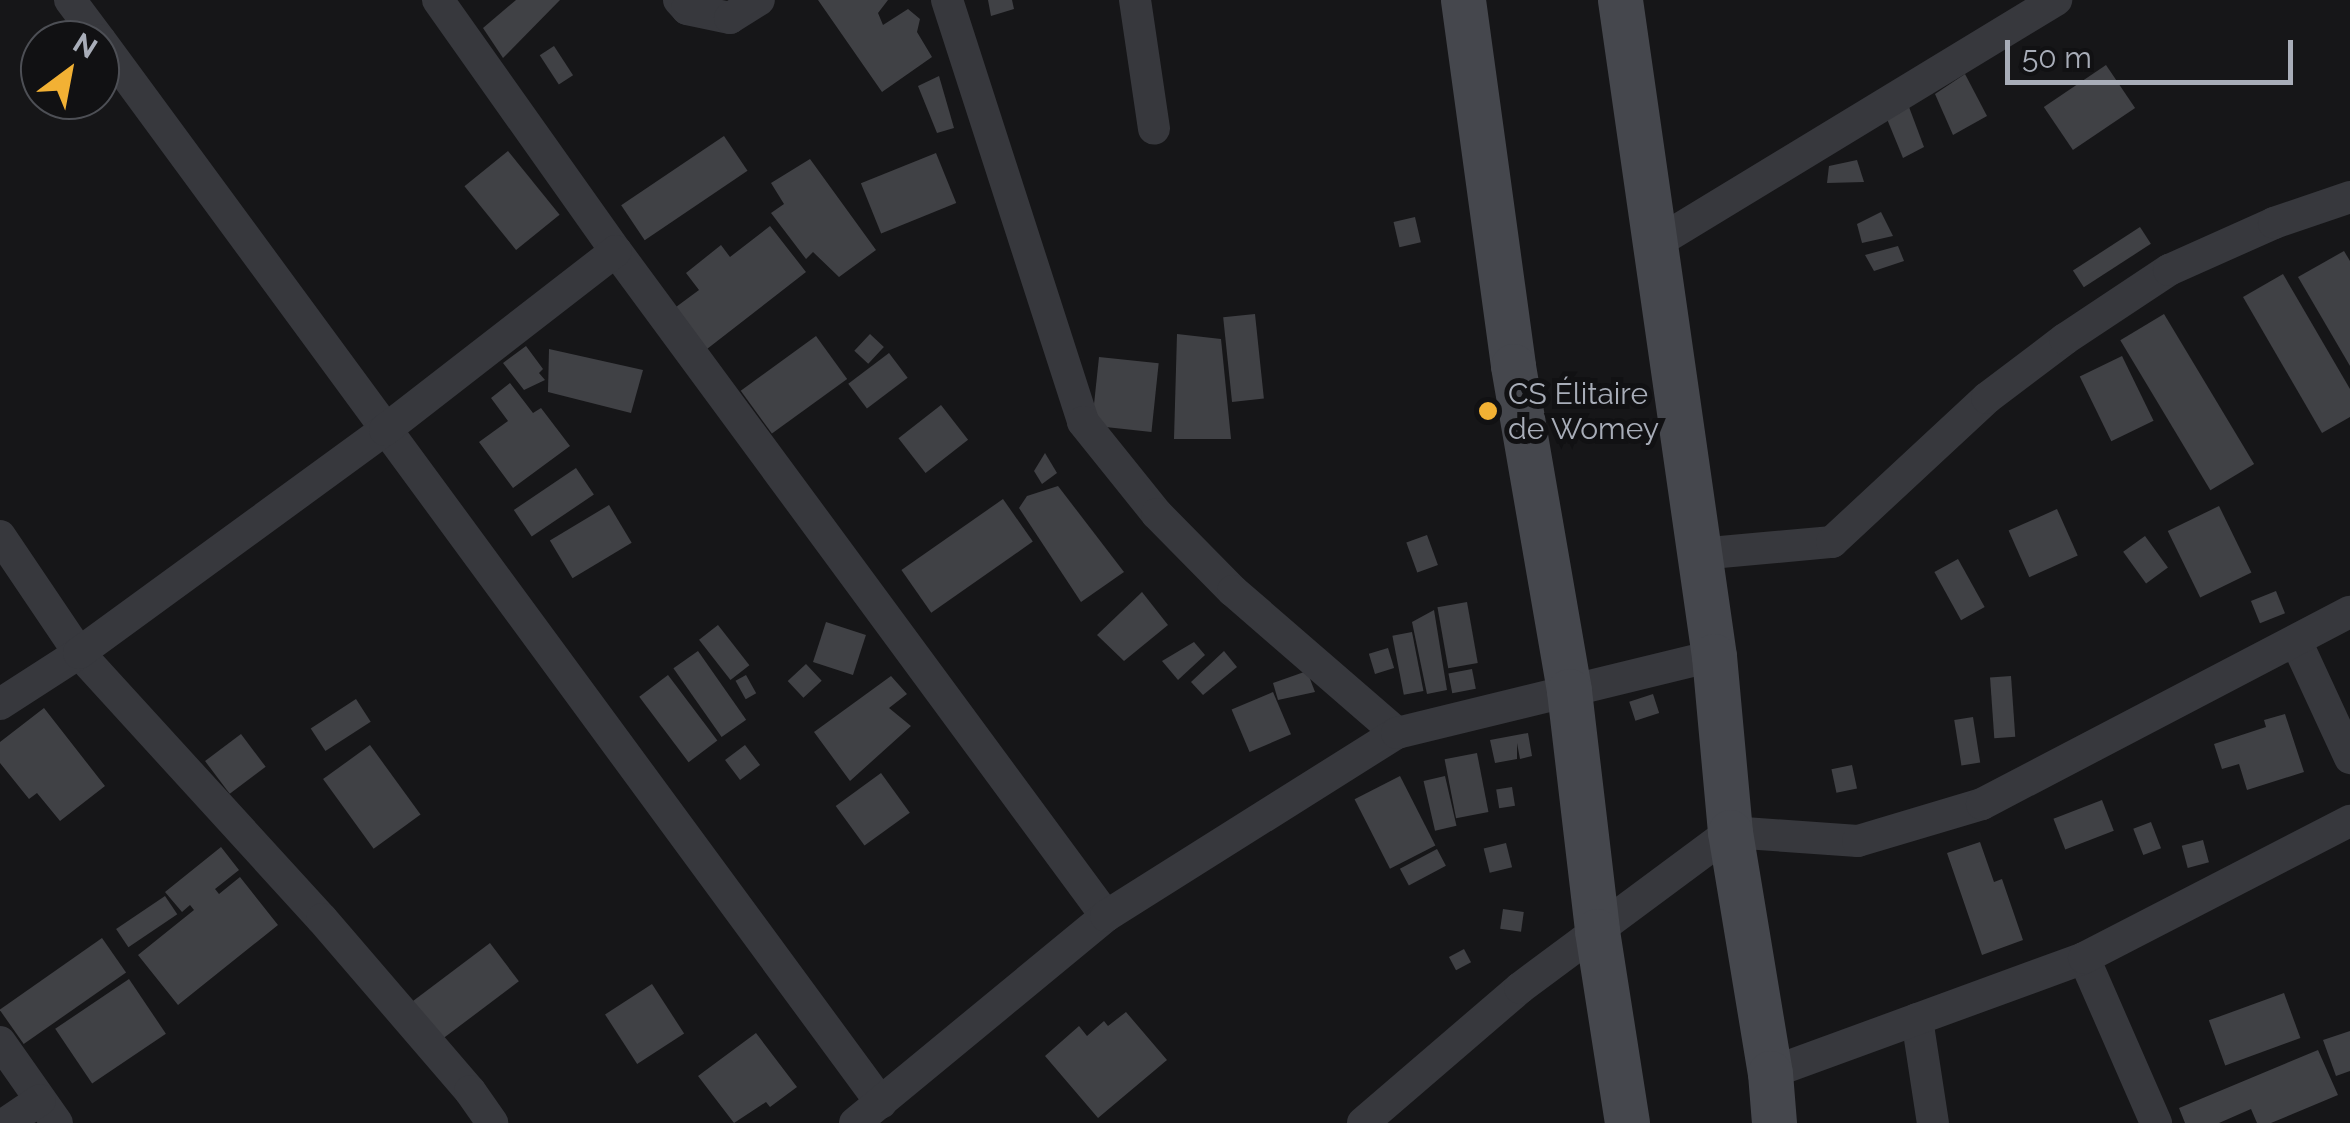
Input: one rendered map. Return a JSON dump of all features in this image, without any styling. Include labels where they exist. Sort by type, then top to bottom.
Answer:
[{"type":"street","points":[[438,0],[616,252],[1106,916]]},
{"type":"street","points":[[679,0],[687,9],[730,18],[758,0]]},
{"type":"street","points":[[947,0],[1083,422],[1156,514],[1233,590],[1398,733]]},
{"type":"street","points":[[1135,0],[1154,129]]},
{"type":"street","points":[[1463,0],[1513,366],[1569,692],[1597,931],[1628,1123]]},
{"type":"street","points":[[1620,0],[1714,656],[1730,832],[1770,1073],[1774,1123]]},
{"type":"street","points":[[1652,244],[2056,0]]},
{"type":"street","points":[[120,67],[882,1103]]},
{"type":"street","points":[[1699,554],[1832,542],[1987,398],[2065,339],[2170,270],[2274,223],[2350,198]]},
{"type":"street","points":[[0,704],[79,652],[385,430],[616,252]]},
{"type":"street","points":[[0,536],[79,652],[322,919],[470,1091],[492,1123]]},
{"type":"street","points":[[1363,1123],[1520,988],[1730,832],[1858,840],[1982,804],[2350,612]]},
{"type":"street","points":[[2296,641],[2350,758]]},
{"type":"street","points":[[855,1123],[1106,916],[1398,733],[1714,656]]},
{"type":"street","points":[[1770,1073],[2084,958],[2350,821]]},
{"type":"street","points":[[2084,958],[2156,1123]]},
{"type":"street","points":[[1916,1019],[1933,1123]]},
{"type":"street","points":[[0,1042],[48,1112],[6,1123]]},
{"type":"building","points":[[516,0],[560,0],[503,58],[483,28]]},
{"type":"building","points":[[818,0],[888,0],[878,13],[883,25],[908,9],[920,19],[917,32],[932,57],[882,92]]},
{"type":"building","points":[[988,0],[1012,0],[1014,9],[991,16]]},
{"type":"building","points":[[554,46],[573,75],[559,85],[540,55]]},
{"type":"building","points":[[2106,65],[2135,108],[2073,150],[2044,107]]},
{"type":"building","points":[[1965,74],[1987,116],[1953,135],[1935,94]]},
{"type":"building","points":[[939,76],[954,128],[937,133],[918,86]]},
{"type":"building","points":[[1909,107],[1924,147],[1903,158],[1887,119]]},
{"type":"building","points":[[724,136],[747,171],[645,240],[621,205]]},
{"type":"building","points":[[508,151],[560,215],[516,250],[464,186]]},
{"type":"building","points":[[936,153],[956,203],[881,233],[861,183]]},
{"type":"building","points":[[810,159],[876,250],[839,277],[813,252],[806,259],[771,213],[784,204],[771,183]]},
{"type":"building","points":[[1857,160],[1864,182],[1827,183],[1829,166]]},
{"type":"building","points":[[1881,212],[1893,236],[1862,243],[1857,224]]},
{"type":"building","points":[[1415,217],[1421,242],[1399,247],[1394,222]]},
{"type":"building","points":[[770,226],[806,272],[707,349],[676,307],[699,290],[686,273],[721,245],[730,257]]},
{"type":"building","points":[[2140,227],[2151,244],[2084,287],[2073,271]]},
{"type":"building","points":[[1898,246],[1904,261],[1874,271],[1865,255]]},
{"type":"building","points":[[2344,251],[2350,261],[2350,366],[2298,277]]},
{"type":"building","points":[[2283,274],[2350,389],[2350,417],[2322,433],[2243,297]]},
{"type":"building","points":[[1255,314],[1264,399],[1232,402],[1223,317]]},
{"type":"building","points":[[2164,314],[2254,464],[2210,490],[2120,340]]},
{"type":"building","points":[[870,334],[884,347],[868,364],[854,351]]},
{"type":"building","points":[[1177,334],[1221,339],[1231,439],[1174,439]]},
{"type":"building","points":[[816,336],[847,379],[772,434],[741,391]]},
{"type":"building","points":[[526,346],[543,369],[539,373],[545,380],[524,390],[503,363]]},
{"type":"building","points":[[549,349],[643,370],[631,413],[548,392]]},
{"type":"building","points":[[889,353],[908,378],[867,408],[848,384]]},
{"type":"building","points":[[2122,356],[2154,421],[2111,441],[2080,377]]},
{"type":"building","points":[[1099,357],[1159,363],[1151,432],[1092,426]]},
{"type":"building","points":[[510,383],[533,413],[541,408],[570,446],[513,488],[479,442],[508,421],[491,398]]},
{"type":"building","points":[[941,405],[968,440],[926,473],[898,438]]},
{"type":"building","points":[[1045,453],[1057,473],[1042,484],[1034,471]]},
{"type":"building","points":[[576,468],[594,495],[532,536],[514,510]]},
{"type":"building","points":[[1058,486],[1124,572],[1081,602],[1019,508],[1027,496]]},
{"type":"building","points":[[1003,499],[1033,542],[931,613],[901,570]]},
{"type":"building","points":[[609,505],[632,543],[573,578],[550,541]]},
{"type":"building","points":[[2219,506],[2251,573],[2200,597],[2168,531]]},
{"type":"building","points":[[2057,509],[2078,556],[2029,577],[2009,531]]},
{"type":"building","points":[[1427,535],[1438,565],[1417,573],[1406,543]]},
{"type":"building","points":[[2145,536],[2168,568],[2146,583],[2123,552]]},
{"type":"building","points":[[1958,559],[1985,607],[1961,620],[1934,572]]},
{"type":"building","points":[[2276,591],[2285,613],[2260,623],[2251,601]]},
{"type":"building","points":[[1142,592],[1168,625],[1124,661],[1097,635]]},
{"type":"building","points":[[1467,602],[1478,663],[1448,668],[1437,607]]},
{"type":"building","points":[[1434,610],[1447,690],[1427,694],[1412,622]]},
{"type":"building","points":[[826,622],[866,635],[853,675],[813,662]]},
{"type":"building","points":[[718,625],[749,665],[730,680],[699,640]]},
{"type":"building","points":[[1412,632],[1423,691],[1404,695],[1392,636]]},
{"type":"building","points":[[1194,642],[1205,655],[1178,680],[1162,661]]},
{"type":"building","points":[[1388,648],[1394,668],[1375,674],[1369,654]]},
{"type":"building","points":[[698,651],[746,720],[722,737],[673,668]]},
{"type":"building","points":[[1224,651],[1237,667],[1203,695],[1191,682]]},
{"type":"building","points":[[806,664],[822,681],[803,698],[788,681]]},
{"type":"building","points":[[1472,669],[1476,689],[1452,693],[1448,674]]},
{"type":"building","points":[[1307,671],[1315,692],[1278,700],[1273,683]]},
{"type":"building","points":[[668,675],[717,740],[689,762],[639,697]]},
{"type":"building","points":[[746,675],[756,693],[746,699],[736,681]]},
{"type":"building","points":[[891,676],[907,694],[889,708],[911,726],[850,781],[814,732]]},
{"type":"building","points":[[2011,676],[2015,737],[1994,738],[1990,677]]},
{"type":"building","points":[[1273,692],[1291,734],[1250,752],[1232,710]]},
{"type":"building","points":[[1653,694],[1659,713],[1635,721],[1629,702]]},
{"type":"building","points":[[356,699],[371,722],[325,751],[311,728]]},
{"type":"building","points":[[44,708],[105,786],[60,821],[37,793],[29,799],[0,763],[0,742]]},
{"type":"building","points":[[2285,714],[2304,772],[2247,790],[2239,764],[2222,769],[2214,744],[2266,727],[2264,720]]},
{"type":"building","points":[[1973,717],[1980,762],[1961,765],[1954,720]]},
{"type":"building","points":[[1528,733],[1532,756],[1520,759],[1517,743],[1517,759],[1495,763],[1490,740]]},
{"type":"building","points":[[241,734],[266,767],[230,794],[205,761]]},
{"type":"building","points":[[370,745],[421,815],[374,849],[323,779]]},
{"type":"building","points":[[745,745],[760,765],[740,780],[725,760]]},
{"type":"building","points":[[1477,753],[1488,812],[1456,818],[1445,759]]},
{"type":"building","points":[[1852,765],[1857,788],[1836,793],[1831,769]]},
{"type":"building","points":[[881,773],[910,813],[864,846],[836,806]]},
{"type":"building","points":[[1400,776],[1435,845],[1390,869],[1355,799]]},
{"type":"building","points":[[1445,776],[1456,826],[1435,831],[1424,781]]},
{"type":"building","points":[[1512,787],[1515,806],[1499,808],[1496,790]]},
{"type":"building","points":[[2102,800],[2114,831],[2065,849],[2053,819]]},
{"type":"building","points":[[2151,822],[2161,848],[2143,855],[2133,829]]},
{"type":"building","points":[[2203,840],[2209,862],[2188,868],[2182,846]]},
{"type":"building","points":[[1980,842],[1994,882],[2002,879],[2023,940],[1982,955],[1947,853]]},
{"type":"building","points":[[1506,843],[1512,867],[1490,873],[1484,849]]},
{"type":"building","points":[[221,847],[239,870],[215,889],[219,894],[240,877],[278,925],[178,1005],[138,955],[194,910],[190,905],[182,912],[165,892]]},
{"type":"building","points":[[1437,849],[1446,866],[1409,885],[1400,869]]},
{"type":"building","points":[[165,896],[177,914],[128,947],[116,929]]},
{"type":"building","points":[[1503,909],[1524,912],[1521,932],[1500,929]]},
{"type":"building","points":[[102,938],[126,972],[24,1044],[0,1009]]},
{"type":"building","points":[[490,943],[519,981],[437,1043],[408,1005]]},
{"type":"building","points":[[1464,949],[1471,962],[1456,970],[1449,957]]},
{"type":"building","points":[[129,979],[166,1034],[92,1083],[55,1029]]},
{"type":"building","points":[[652,984],[684,1033],[637,1064],[605,1014]]},
{"type":"building","points":[[2284,993],[2300,1038],[2225,1065],[2209,1020]]},
{"type":"building","points":[[1126,1012],[1167,1060],[1098,1118],[1045,1056],[1079,1026],[1087,1036],[1104,1021],[1108,1026]]},
{"type":"building","points":[[2350,1031],[2350,1071],[2336,1076],[2323,1040]]},
{"type":"building","points":[[756,1033],[797,1087],[770,1107],[766,1102],[734,1123],[698,1076]]},
{"type":"building","points":[[2318,1050],[2338,1095],[2271,1123],[2257,1123],[2251,1109],[2219,1123],[2185,1123],[2179,1108]]},
{"type":"place","name":"CS Élitaire de Womey","points":[[1488,411]]}]
